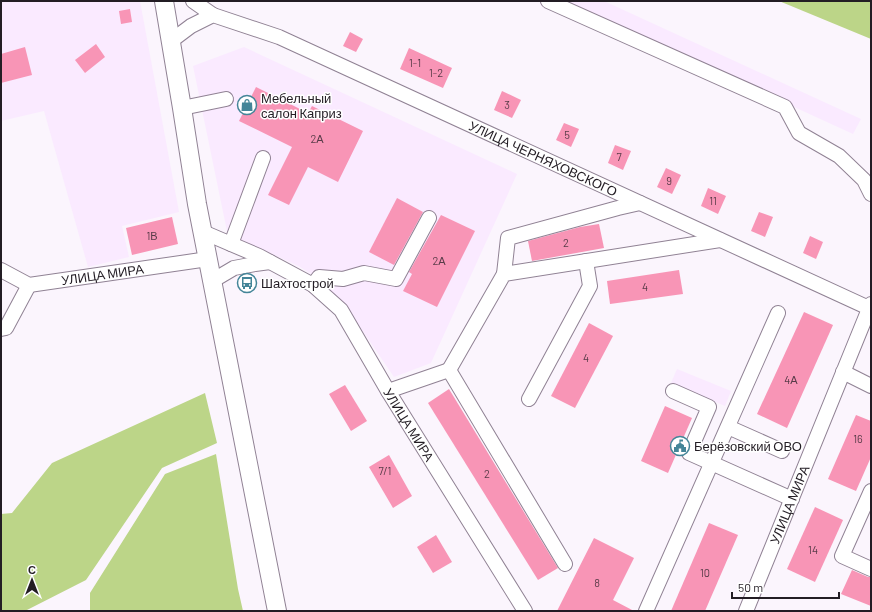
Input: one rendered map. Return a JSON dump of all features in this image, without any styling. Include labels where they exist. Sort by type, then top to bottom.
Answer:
[{"type":"main road","points":[[164,1],[212,281],[277,611]]},
{"type":"street","name":"УЛИЦА ЧЕРНЯХОВСКОГО","points":[[193,1],[214,15],[279,37],[720,240],[870,307]]},
{"type":"street","points":[[548,1],[785,107],[799,133],[839,156],[864,180],[871,194]]},
{"type":"street","points":[[171,41],[191,26],[214,15]]},
{"type":"street","points":[[182,108],[226,99]]},
{"type":"street","points":[[231,244],[263,158]]},
{"type":"street","points":[[388,392],[449,370],[504,274],[508,238],[640,203]]},
{"type":"street","points":[[313,285],[319,277],[343,279],[364,273],[396,279],[429,218]]},
{"type":"street","name":"УЛИЦА МИРА","points":[[203,232],[270,262],[313,285],[341,310],[388,392],[525,611]]},
{"type":"street","points":[[504,274],[720,240]]},
{"type":"street","name":"УЛИЦА МИРА","points":[[30,285],[208,259]]},
{"type":"street","points":[[529,399],[590,286],[586,261]]},
{"type":"street","points":[[212,281],[234,268],[270,262]]},
{"type":"street","points":[[1,270],[30,285],[6,328],[1,329]]},
{"type":"street","name":"УЛИЦА МИРА","points":[[750,609],[792,499],[870,307]]},
{"type":"street","points":[[646,611],[778,313]]},
{"type":"street","points":[[449,370],[565,564]]},
{"type":"street","points":[[843,372],[871,386]]},
{"type":"street","points":[[673,392],[709,407],[689,453],[792,499]]},
{"type":"street","points":[[728,427],[782,451]]},
{"type":"street","points":[[871,490],[842,556],[871,569]]},
{"type":"shaded area","points":[[1,1],[140,1],[179,212],[122,226],[129,257],[88,267],[44,111],[1,121]]},
{"type":"shaded area","points":[[563,1],[604,1],[861,119],[853,134]]},
{"type":"shaded area","points":[[244,47],[517,174],[431,363],[394,377],[347,308],[319,279],[300,267],[268,252],[229,241],[193,66]]},
{"type":"shaded area","points":[[677,369],[731,391],[725,406],[671,383]]},
{"type":"green space","points":[[779,1],[871,1],[871,39]]},
{"type":"green space","points":[[205,393],[217,443],[162,468],[86,580],[25,611],[1,611],[1,514],[12,513],[52,463]]},
{"type":"green space","points":[[216,454],[243,611],[90,611],[90,593],[165,474]]},
{"type":"building","points":[[130,9],[132,22],[121,24],[119,11]]},
{"type":"building","points":[[350,32],[363,39],[356,52],[343,46]]},
{"type":"building","points":[[96,44],[105,57],[85,73],[75,60]]},
{"type":"building","points":[[25,47],[32,75],[1,83],[1,54]]},
{"type":"building","points":[[409,48],[452,68],[443,88],[400,69]]},
{"type":"building","points":[[256,87],[308,113],[312,106],[363,131],[338,182],[308,167],[289,205],[268,195],[292,147],[239,121]]},
{"type":"building","points":[[502,91],[521,100],[512,118],[494,110]]},
{"type":"building","points":[[564,123],[579,129],[571,147],[556,140]]},
{"type":"building","points":[[615,145],[631,151],[623,170],[608,163]]},
{"type":"building","points":[[666,168],[681,175],[672,194],[657,187]]},
{"type":"building","points":[[708,188],[726,196],[718,214],[701,206]]},
{"type":"building","points":[[397,198],[423,212],[394,265],[369,252]]},
{"type":"building","points":[[759,212],[773,217],[765,237],[751,231]]},
{"type":"building","points":[[441,215],[475,231],[437,307],[403,291],[412,274],[409,272]]},
{"type":"building","points":[[172,217],[178,244],[132,255],[126,228]]},
{"type":"building","points":[[599,224],[604,248],[532,261],[528,241],[580,227]]},
{"type":"building","points":[[810,236],[823,242],[816,259],[803,253]]},
{"type":"building","points":[[679,270],[683,294],[610,304],[607,281]]},
{"type":"building","points":[[804,312],[833,325],[787,428],[757,414]]},
{"type":"building","points":[[589,323],[613,336],[575,408],[551,396]]},
{"type":"building","points":[[345,385],[367,421],[351,431],[329,394]]},
{"type":"building","points":[[449,389],[558,568],[538,580],[428,403]]},
{"type":"building","points":[[665,406],[692,418],[668,473],[641,461]]},
{"type":"building","points":[[856,415],[871,421],[871,457],[856,491],[828,479]]},
{"type":"building","points":[[389,455],[412,496],[393,508],[369,467]]},
{"type":"building","points":[[815,507],[843,520],[815,582],[787,569]]},
{"type":"building","points":[[709,523],[738,535],[705,611],[671,611]]},
{"type":"building","points":[[436,535],[452,562],[433,573],[417,547]]},
{"type":"building","points":[[594,538],[634,558],[613,600],[634,611],[557,611]]},
{"type":"building","points":[[852,570],[871,577],[871,606],[841,594]]},
{"type":"place","name":"Мебельный салон Каприз","points":[[247,105]]},
{"type":"place","name":"Шахтострой","points":[[247,283]]},
{"type":"place","name":"Берёзовский ОВО","points":[[680,446]]}]
